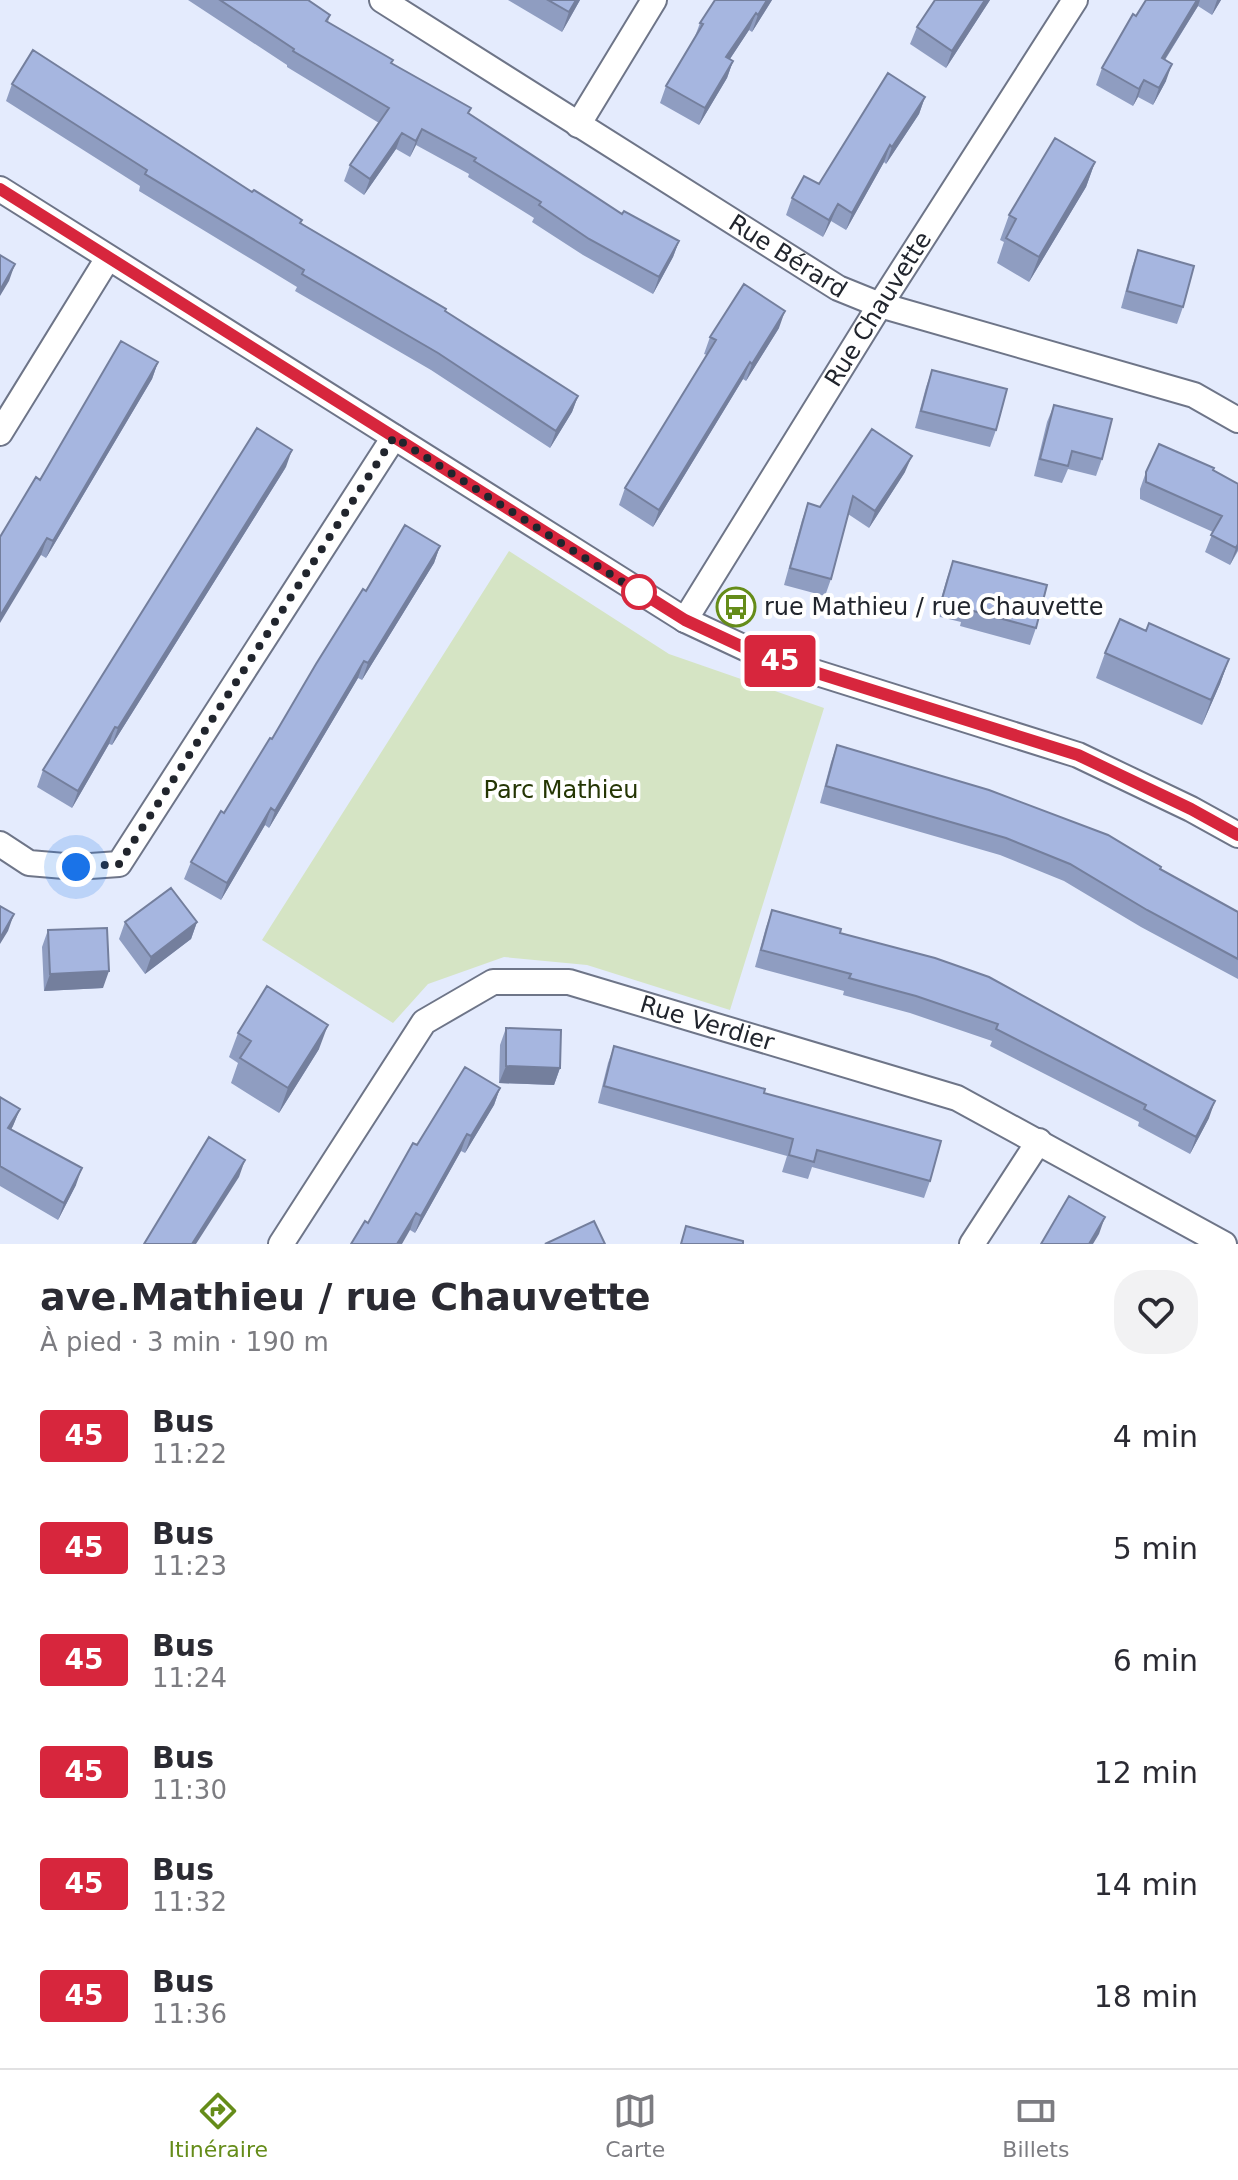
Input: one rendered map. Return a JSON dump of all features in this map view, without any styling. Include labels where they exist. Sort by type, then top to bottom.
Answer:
[{"type":"street","name":"Rue Bérard","points":[[382,0],[838,288],[880,305],[1194,395],[1238,420]]},
{"type":"street","points":[[578,125],[654,0]]},
{"type":"street","name":"Rue Chauvette","points":[[685,620],[880,305],[1075,0]]},
{"type":"street","points":[[0,189],[685,620],[760,655],[1078,755],[1238,835]]},
{"type":"street","points":[[0,433],[108,258]]},
{"type":"street","points":[[0,844],[29,863],[76,867],[119,864],[394,437]]},
{"type":"street","name":"Rue Verdier","points":[[281,1244],[424,1022],[493,982],[569,982],[957,1098],[1224,1244]]},
{"type":"street","points":[[972,1244],[1039,1141]]},
{"type":"green space","name":"Parc Mathieu","points":[[509,551],[669,654],[824,708],[730,1010],[587,965],[504,957],[428,984],[393,1023],[262,940]]},
{"type":"building","points":[[220,0],[308,0],[330,15],[326,21],[393,60],[391,63],[471,108],[468,113],[622,214],[624,211],[679,241],[659,277],[589,239],[539,205],[541,202],[474,161],[476,158],[422,129],[416,141],[402,133],[370,179],[350,165],[389,108],[293,51]]},
{"type":"building","points":[[548,0],[576,0],[569,12]]},
{"type":"building","points":[[715,0],[767,0],[726,57],[733,61],[705,108],[666,86]]},
{"type":"building","points":[[935,0],[985,0],[952,51],[917,27]]},
{"type":"building","points":[[1146,0],[1197,0],[1162,58],[1172,64],[1159,88],[1144,80],[1139,89],[1102,68],[1133,14],[1136,16]]},
{"type":"building","points":[[33,50],[252,192],[254,190],[302,220],[300,223],[446,309],[578,396],[556,431],[438,353],[302,274],[304,270],[145,174],[147,170],[12,84]]},
{"type":"building","points":[[888,73],[925,97],[892,147],[890,145],[852,213],[838,204],[829,220],[792,198],[804,176],[819,184]]},
{"type":"building","points":[[1055,138],[1095,162],[1039,257],[1006,238],[1016,219],[1009,215]]},
{"type":"building","points":[[1138,250],[1194,266],[1183,307],[1127,291]]},
{"type":"building","points":[[0,255],[15,264],[0,290]]},
{"type":"building","points":[[744,284],[785,311],[659,510],[625,488],[716,340],[710,337]]},
{"type":"building","points":[[121,341],[158,362],[53,541],[47,538],[0,616],[0,537],[36,477],[40,480]]},
{"type":"building","points":[[932,370],[1007,389],[996,430],[921,411]]},
{"type":"building","points":[[1054,405],[1112,419],[1102,459],[1072,451],[1068,466],[1040,459]]},
{"type":"building","points":[[257,428],[292,450],[118,728],[115,727],[78,791],[43,770]]},
{"type":"building","points":[[872,429],[912,456],[875,511],[853,496],[831,579],[790,568],[808,503],[820,507]]},
{"type":"building","points":[[1159,444],[1214,468],[1238,484],[1236,548],[1211,535],[1222,516],[1146,482],[1146,472]]},
{"type":"building","points":[[405,525],[440,546],[368,663],[364,661],[275,811],[271,808],[227,883],[191,862],[221,811],[224,813],[272,739],[363,589],[366,591]]},
{"type":"building","points":[[953,561],[1047,585],[1036,628],[966,609],[967,605],[942,599]]},
{"type":"building","points":[[1120,619],[1146,631],[1149,623],[1229,659],[1211,700],[1105,653]]},
{"type":"building","points":[[837,745],[989,790],[1108,835],[1160,869],[1238,912],[1238,959],[1070,864],[1006,838],[826,786]]},
{"type":"building","points":[[171,888],[197,922],[151,957],[125,922]]},
{"type":"building","points":[[0,906],[14,914],[0,938]]},
{"type":"building","points":[[772,910],[989,977],[1215,1101],[1196,1137],[1144,1109],[1146,1105],[996,1029],[998,1024],[916,996],[849,978],[851,974],[761,950]]},
{"type":"building","points":[[107,928],[109,971],[50,974],[48,930]]},
{"type":"building","points":[[267,986],[328,1025],[288,1088],[240,1058],[251,1041],[238,1033]]},
{"type":"building","points":[[506,1028],[561,1030],[560,1068],[506,1066]]},
{"type":"building","points":[[614,1046],[765,1089],[764,1093],[941,1141],[930,1181],[817,1150],[814,1162],[789,1155],[793,1139],[604,1086]]},
{"type":"building","points":[[465,1067],[500,1088],[471,1136],[467,1134],[421,1216],[416,1213],[397,1244],[351,1244],[365,1221],[368,1223],[413,1143],[417,1145]]},
{"type":"building","points":[[0,1097],[20,1109],[8,1128],[82,1168],[64,1203],[0,1166]]},
{"type":"building","points":[[209,1137],[245,1160],[192,1244],[144,1244]]},
{"type":"building","points":[[1069,1196],[1105,1217],[1089,1244],[1041,1244]]},
{"type":"building","points":[[594,1221],[605,1244],[545,1244]]},
{"type":"building","points":[[686,1226],[743,1241],[743,1244],[681,1244]]},
{"type":"bus line","name":"45","points":[[0,189],[685,620],[760,655],[1078,755],[1238,835]]},
{"type":"place","name":"rue Mathieu / rue Chauvette","points":[[736,607]]},
{"type":"route","points":[[76,867],[119,864],[394,437],[651,600],[639,592]]}]
